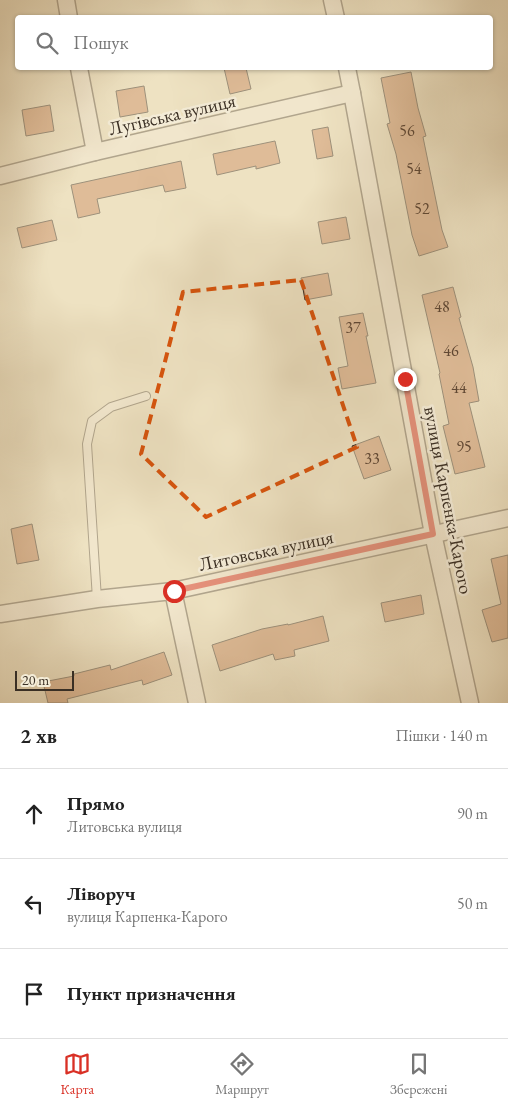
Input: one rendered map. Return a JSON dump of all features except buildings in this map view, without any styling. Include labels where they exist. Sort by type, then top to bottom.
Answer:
[{"type":"street","points":[[66,0],[68,15]]},
{"type":"street","points":[[332,0],[335,15]]},
{"type":"street","points":[[79,70],[95,152]]},
{"type":"street","name":"вулиця Карпенка-Карого","points":[[347,70],[433,534],[470,703]]},
{"type":"street","name":"Лугівська вулиця","points":[[0,176],[95,152],[352,93]]},
{"type":"street","name":"Литовська вулиця","points":[[0,614],[97,599],[174,591],[508,518]]},
{"type":"street","points":[[174,591],[196,703]]},
{"type":"lane","points":[[97,599],[87,444],[92,421],[111,407],[146,396]]},
{"type":"highlighted area","points":[[301,280],[357,447],[206,517],[141,454],[183,292]]},
{"type":"route","points":[[174,591],[433,534],[405,379]]}]
